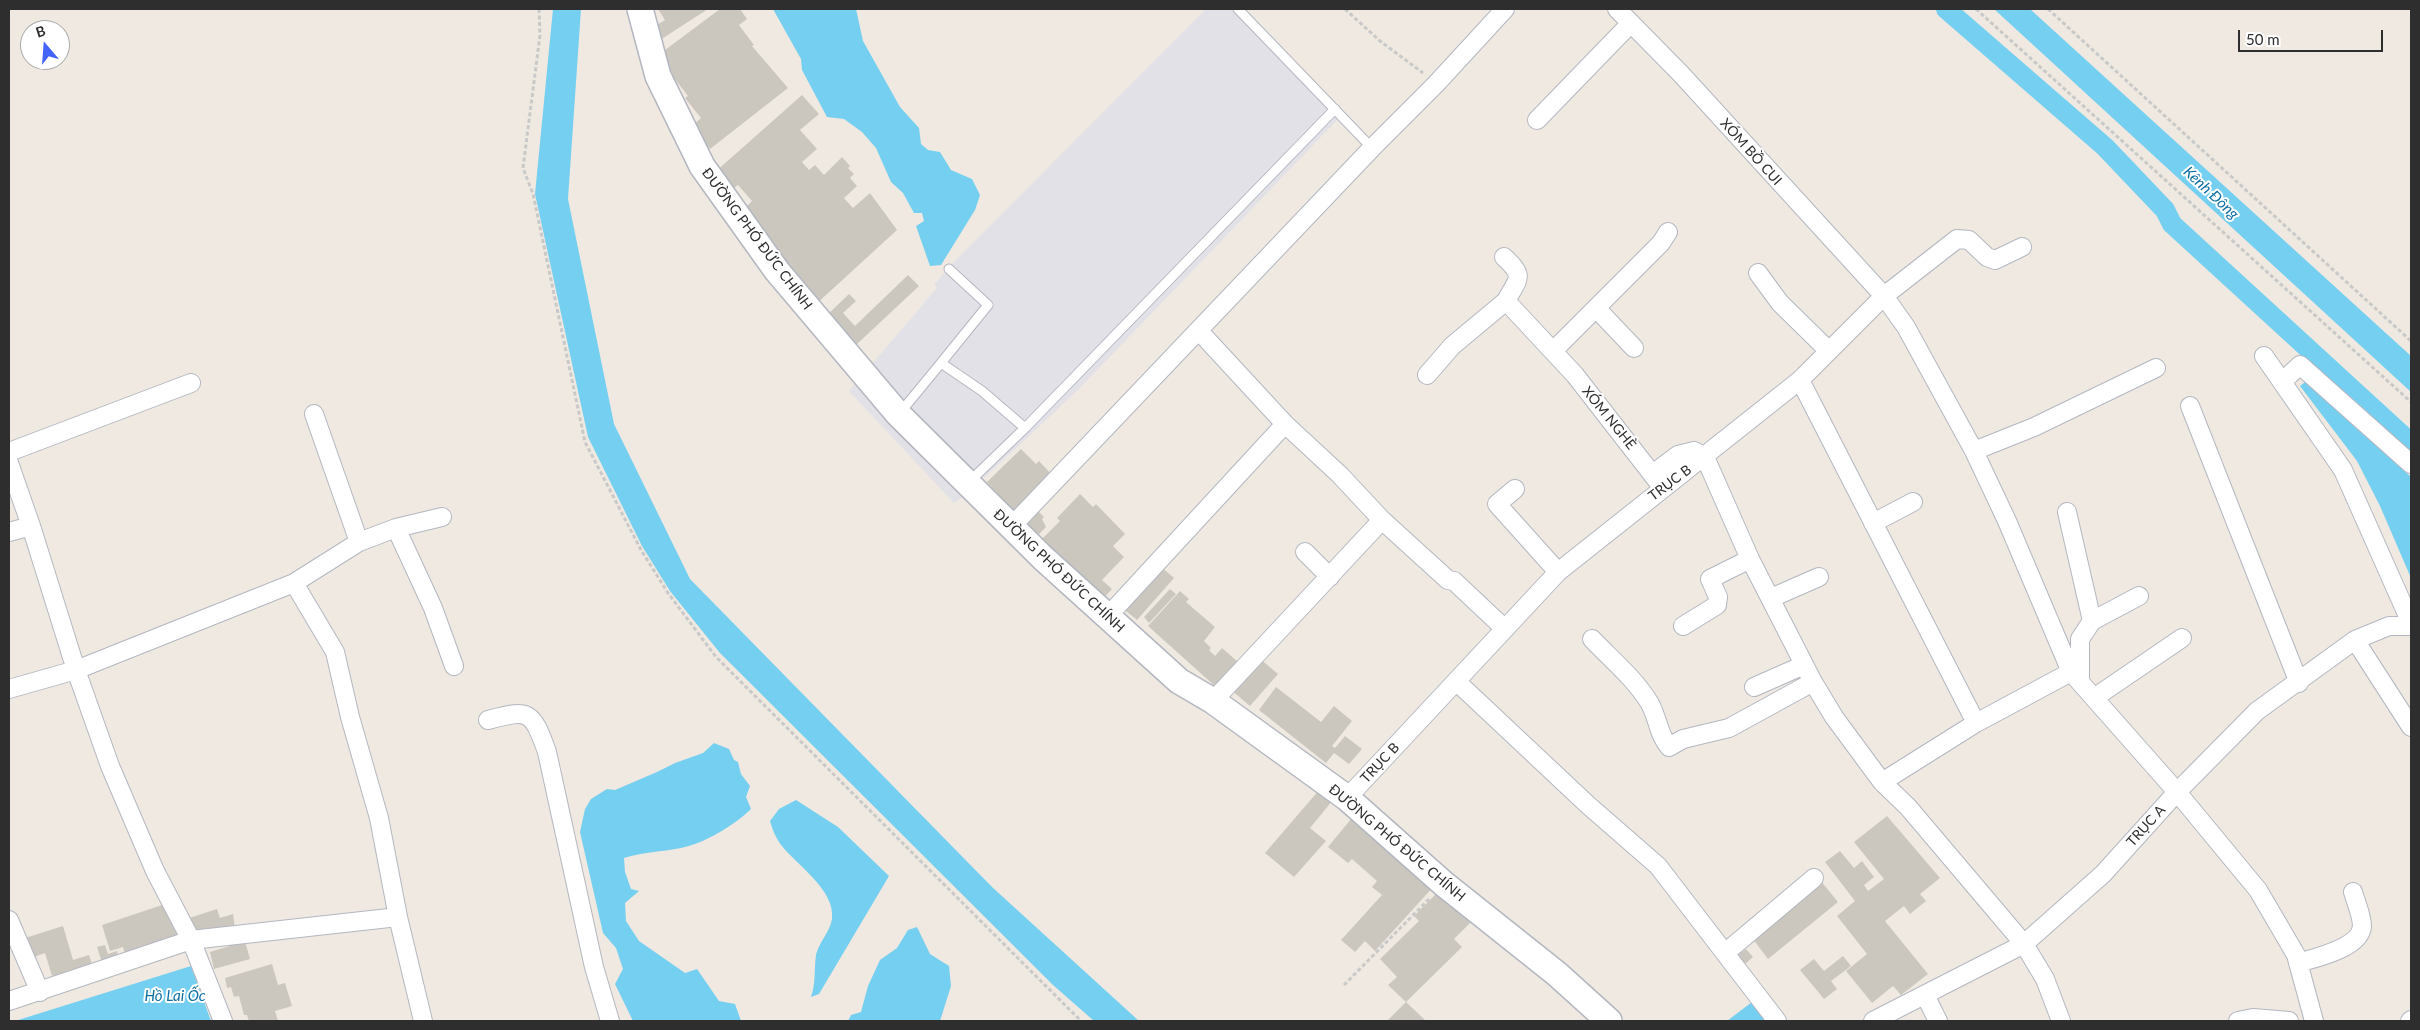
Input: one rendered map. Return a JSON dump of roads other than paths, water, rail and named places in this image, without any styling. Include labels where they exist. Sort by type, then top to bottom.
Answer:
[{"type":"main road","name":"ĐƯỜNG PHÓ ĐỨC CHÍNH","points":[[640,9],[658,76],[702,166],[777,271],[898,414],[1011,527],[1179,681],[1213,702],[1347,798],[1444,884],[1557,974],[1609,1021]]},
{"type":"street","points":[[1011,527],[1372,148],[1436,84],[1504,9]]},
{"type":"street","name":"XÓM BỒ CUI","points":[[1617,9],[1681,74],[1884,296],[1906,327],[1974,450],[2076,676],[2177,792],[2258,890],[2296,955],[2314,1021]]},
{"type":"street","points":[[1537,120],[1631,23]]},
{"type":"street","points":[[1553,351],[1661,243],[1668,232]]},
{"type":"street","name":"TRỤC B","points":[[1347,798],[1558,572],[1658,480],[1705,458],[1800,380],[1884,296],[1957,239],[1969,240],[1987,257],[1995,260],[2022,247]]},
{"type":"street","points":[[1427,375],[1452,346],[1506,302],[1519,276],[1518,270],[1504,257]]},
{"type":"street","points":[[1758,273],[1780,303],[1829,351]]},
{"type":"street","name":"XÓM NGHÈ","points":[[1506,302],[1575,375],[1658,480]]},
{"type":"street","points":[[1596,308],[1634,348]]},
{"type":"street","points":[[1199,330],[1285,424],[1340,475],[1382,520],[1506,629]]},
{"type":"street","points":[[2264,356],[2343,470],[2406,592],[2411,625]]},
{"type":"street","points":[[2282,382],[2300,365],[2411,464]]},
{"type":"street","points":[[1974,450],[2034,427],[2156,368]]},
{"type":"street","points":[[1800,380],[1976,723]]},
{"type":"street","points":[[9,452],[191,383]]},
{"type":"street","points":[[2190,406],[2299,683]]},
{"type":"street","points":[[314,414],[359,542]]},
{"type":"street","points":[[1107,617],[1285,424]]},
{"type":"street","points":[[1705,458],[1750,559],[1813,682],[1834,717],[1882,782],[1908,807],[2024,944],[2045,979],[2061,1021]]},
{"type":"street","points":[[9,463],[31,526],[76,670],[110,766],[155,871],[192,940],[222,1021]]},
{"type":"street","points":[[1515,489],[1497,504],[1558,572]]},
{"type":"street","points":[[1873,523],[1913,502]]},
{"type":"street","points":[[2067,512],[2092,621]]},
{"type":"street","points":[[9,689],[76,670],[294,583],[359,542],[396,528],[442,517]]},
{"type":"street","points":[[1213,702],[1382,520]]},
{"type":"street","points":[[9,532],[31,526]]},
{"type":"street","points":[[396,528],[433,608],[454,666]]},
{"type":"street","points":[[1305,552],[1330,577]]},
{"type":"street","points":[[1684,626],[1717,604],[1718,597],[1710,579],[1750,559]]},
{"type":"street","points":[[1771,598],[1819,577]]},
{"type":"street","points":[[294,583],[335,652],[350,717],[379,818],[398,917],[423,1021]]},
{"type":"street","points":[[1882,782],[1976,723],[2076,676],[2080,639],[2092,621],[2139,596]]},
{"type":"street","name":"TRỤC A","points":[[1873,1021],[2024,944],[2103,874],[2177,792],[2257,712],[2355,640],[2380,628],[2395,625],[2411,625]]},
{"type":"street","points":[[2094,698],[2182,638]]},
{"type":"street","points":[[1592,639],[1638,688],[1650,704],[1661,737],[1669,747],[1683,739],[1729,728],[1813,682]]},
{"type":"street","points":[[2355,640],[2411,727]]},
{"type":"street","points":[[1754,687],[1804,665]]},
{"type":"street","points":[[1457,682],[1588,805],[1658,866],[1777,1021]]},
{"type":"street","points":[[488,720],[514,713],[523,713],[531,719],[540,732],[547,752],[594,967],[610,1021]]},
{"type":"street","points":[[1725,953],[1814,878]]},
{"type":"street","points":[[2298,963],[2344,948],[2358,938],[2362,927],[2353,892]]},
{"type":"street","points":[[9,1001],[192,940],[398,917]]},
{"type":"street","points":[[9,920],[40,992]]},
{"type":"street","points":[[1925,995],[1938,1021]]},
{"type":"street","points":[[2238,1021],[2253,1018],[2289,1021]]},
{"type":"lane","points":[[1238,9],[1372,148]]},
{"type":"lane","points":[[967,484],[1025,428],[1335,109]]},
{"type":"lane","points":[[898,414],[988,304],[949,269]]},
{"type":"lane","points":[[941,363],[982,391],[1025,428]]},
{"type":"water","points":[[553,9],[581,9],[568,199],[614,424],[690,579],[992,887],[1139,1021],[1094,1021],[1053,985],[720,653],[670,591],[642,546],[588,437],[535,194]]},
{"type":"water","points":[[773,9],[856,9],[863,41],[900,107],[919,128],[921,144],[928,150],[940,152],[951,170],[972,179],[980,195],[975,210],[941,265],[930,266],[916,226],[924,221],[922,213],[914,213],[903,193],[891,182],[876,148],[862,132],[844,119],[827,117],[802,70],[801,59]]},
{"type":"water","name":"Kênh Đông","points":[[1994,9],[2030,9],[2411,356],[2411,392]]},
{"type":"water","points":[[2305,382],[2411,477],[2411,578],[2380,506],[2357,461],[2300,386]]},
{"type":"water","points":[[714,743],[729,749],[734,760],[738,762],[741,774],[750,786],[746,797],[751,809],[728,827],[690,846],[624,858],[625,872],[631,889],[639,891],[625,903],[626,921],[639,941],[685,973],[697,969],[719,1001],[735,1004],[741,1021],[633,1021],[615,984],[623,969],[616,948],[603,933],[580,832],[585,809],[591,799],[607,789],[615,790],[675,763],[703,753]]},
{"type":"water","points":[[796,800],[838,827],[889,876],[819,994],[811,997],[816,955],[831,924],[831,908],[828,897],[821,887],[779,842],[770,821],[779,809]]},
{"type":"water","points":[[917,927],[930,954],[949,966],[951,986],[940,1021],[848,1021],[851,1015],[861,1012],[868,986],[880,960],[897,948],[908,930]]},
{"type":"water","name":"Hồ Lai Ốc","points":[[191,966],[211,1021],[15,1021]]},
{"type":"water","points":[[1756,999],[1773,1021],[1727,1021]]},
{"type":"waterway","points":[[1946,9],[2105,147],[2165,210],[2172,224],[2411,443]]}]
